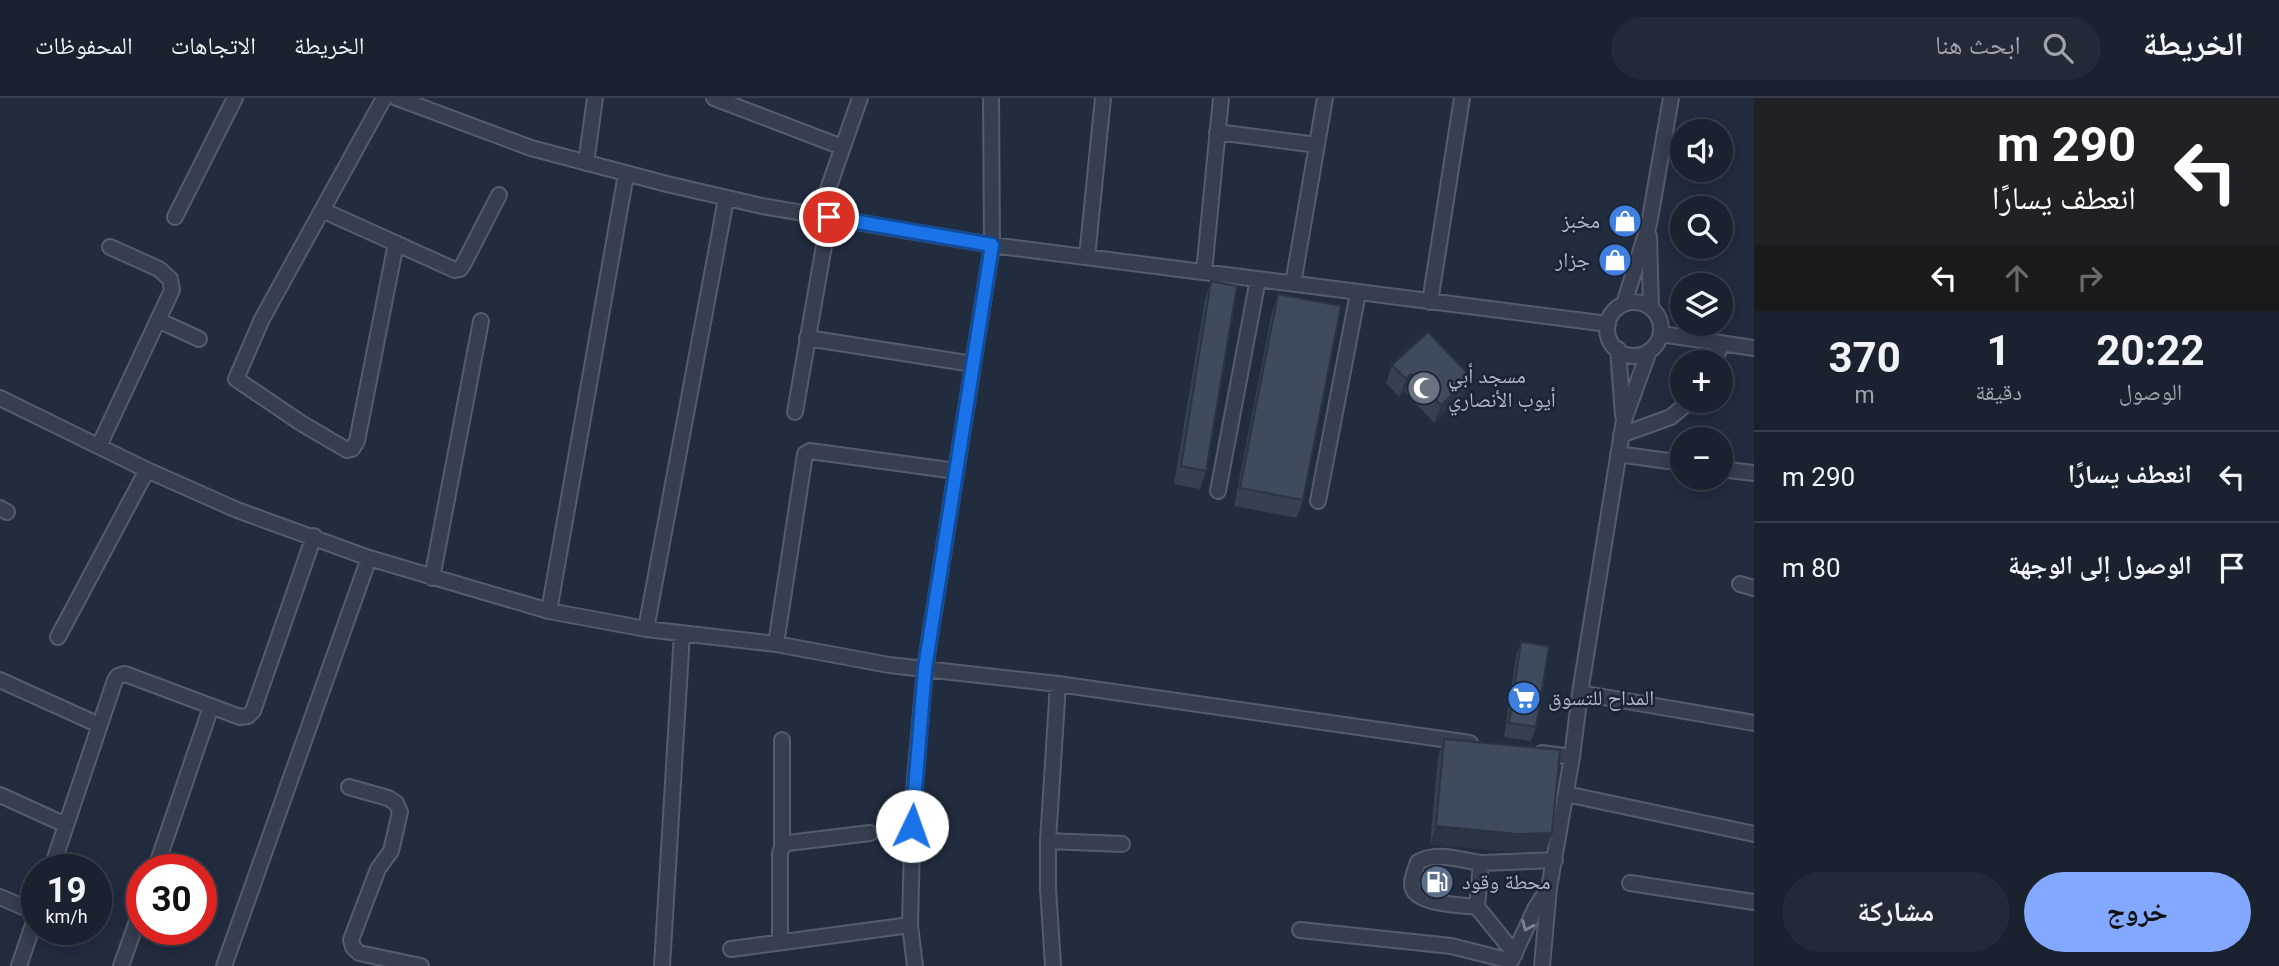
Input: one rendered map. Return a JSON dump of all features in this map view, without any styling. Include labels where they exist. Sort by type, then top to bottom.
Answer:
[{"type":"street","points":[[175,216],[234,98]]},
{"type":"street","points":[[384,98],[262,319],[236,379],[347,450],[352,449],[356,441],[396,243]]},
{"type":"street","points":[[397,98],[531,148],[726,199],[992,245],[1608,324]]},
{"type":"street","points":[[586,163],[595,98]]},
{"type":"street","points":[[714,98],[842,147]]},
{"type":"street","points":[[795,412],[824,216],[842,147],[860,98]]},
{"type":"street","points":[[915,966],[910,925],[913,802],[925,668],[992,245],[991,98]]},
{"type":"street","points":[[1087,257],[1103,98]]},
{"type":"street","points":[[1204,272],[1221,98]]},
{"type":"street","points":[[1293,284],[1325,98]]},
{"type":"street","points":[[1430,302],[1462,98]]},
{"type":"street","points":[[1624,304],[1649,225],[1671,98]]},
{"type":"street","points":[[1217,132],[1317,145]]},
{"type":"street","points":[[549,611],[626,174]]},
{"type":"street","points":[[322,210],[455,270],[460,269],[499,195]]},
{"type":"street","points":[[646,629],[726,199]]},
{"type":"street","points":[[1649,225],[1651,307]]},
{"type":"street","points":[[99,446],[172,290],[170,279],[159,269],[110,247]]},
{"type":"street","points":[[1218,491],[1258,279]]},
{"type":"street","points":[[1318,501],[1358,293]]},
{"type":"street","points":[[1542,966],[1549,888],[1624,419],[1649,351],[1661,334],[1661,324],[1651,307],[1641,303],[1624,304],[1616,309],[1608,324],[1611,341],[1618,349],[1632,356],[1649,351]]},
{"type":"street","points":[[158,320],[199,339]]},
{"type":"street","points":[[432,578],[481,321]]},
{"type":"street","points":[[1661,334],[1754,348]]},
{"type":"street","points":[[807,338],[973,364]]},
{"type":"street","points":[[1719,350],[1722,343]]},
{"type":"street","points":[[1618,349],[1624,419]]},
{"type":"street","points":[[0,398],[147,470],[237,510],[369,558],[549,611],[646,629],[776,644],[889,665],[1058,684],[1491,746]]},
{"type":"street","points":[[1621,435],[1676,413]]},
{"type":"street","points":[[776,644],[805,454],[810,451],[956,471]]},
{"type":"street","points":[[1618,454],[1670,461]]},
{"type":"street","points":[[58,637],[147,470]]},
{"type":"street","points":[[1733,470],[1754,473]]},
{"type":"street","points":[[56,854],[99,724],[118,676],[125,674],[240,717],[248,716],[253,710],[314,536]]},
{"type":"street","points":[[224,966],[369,558]]},
{"type":"street","points":[[662,966],[682,633]]},
{"type":"street","points":[[0,680],[99,724]]},
{"type":"street","points":[[1053,966],[1048,841],[1058,684]]},
{"type":"street","points":[[1580,693],[1754,723]]},
{"type":"street","points":[[160,854],[211,707]]},
{"type":"street","points":[[780,942],[782,740]]},
{"type":"street","points":[[1532,751],[1572,757]]},
{"type":"street","points":[[349,787],[388,798],[396,803],[400,812],[391,851],[378,869],[351,940],[353,947],[359,953],[421,966]]},
{"type":"street","points":[[1566,794],[1754,834]]},
{"type":"street","points":[[0,795],[66,825]]},
{"type":"street","points":[[782,847],[788,843],[870,833]]},
{"type":"street","points":[[1048,841],[1122,844]]},
{"type":"street","points":[[1477,907],[1422,899],[1414,892],[1412,884],[1418,862],[1426,857],[1436,856],[1481,863],[1555,860]]},
{"type":"street","points":[[1481,863],[1477,907],[1511,960]]},
{"type":"street","points":[[1630,883],[1754,902]]},
{"type":"street","points":[[1511,960],[1535,909],[1549,888]]},
{"type":"street","points":[[0,897],[21,906]]},
{"type":"street","points":[[731,949],[910,925]]},
{"type":"street","points":[[1300,930],[1451,946],[1511,960]]},
{"type":"street","points":[[19,966],[26,945]]},
{"type":"street","points":[[121,966],[128,945]]},
{"type":"building","points":[[1211,281],[1237,286],[1206,471],[1181,466]]},
{"type":"building","points":[[1278,294],[1341,306],[1303,500],[1240,488]]},
{"type":"building","points":[[1428,332],[1471,377],[1441,405],[1411,374],[1406,379],[1392,365]]},
{"type":"building","name":"المداح للتسوق","points":[[1521,642],[1549,646],[1536,727],[1509,723]]},
{"type":"building","points":[[1444,739],[1560,750],[1552,833],[1517,834],[1436,826]]},
{"type":"place","name":"مخبز","points":[[1625,221]]},
{"type":"place","name":"جزار","points":[[1615,260]]},
{"type":"place","name":"مسجد أبي أيوب الأنصاري","points":[[1424,388]]},
{"type":"place","name":"المداح للتسوق","points":[[1524,698]]},
{"type":"place","name":"محطة وقود","points":[[1437,882]]},
{"type":"route","points":[[829,217],[992,245],[925,668],[912,826]]}]
